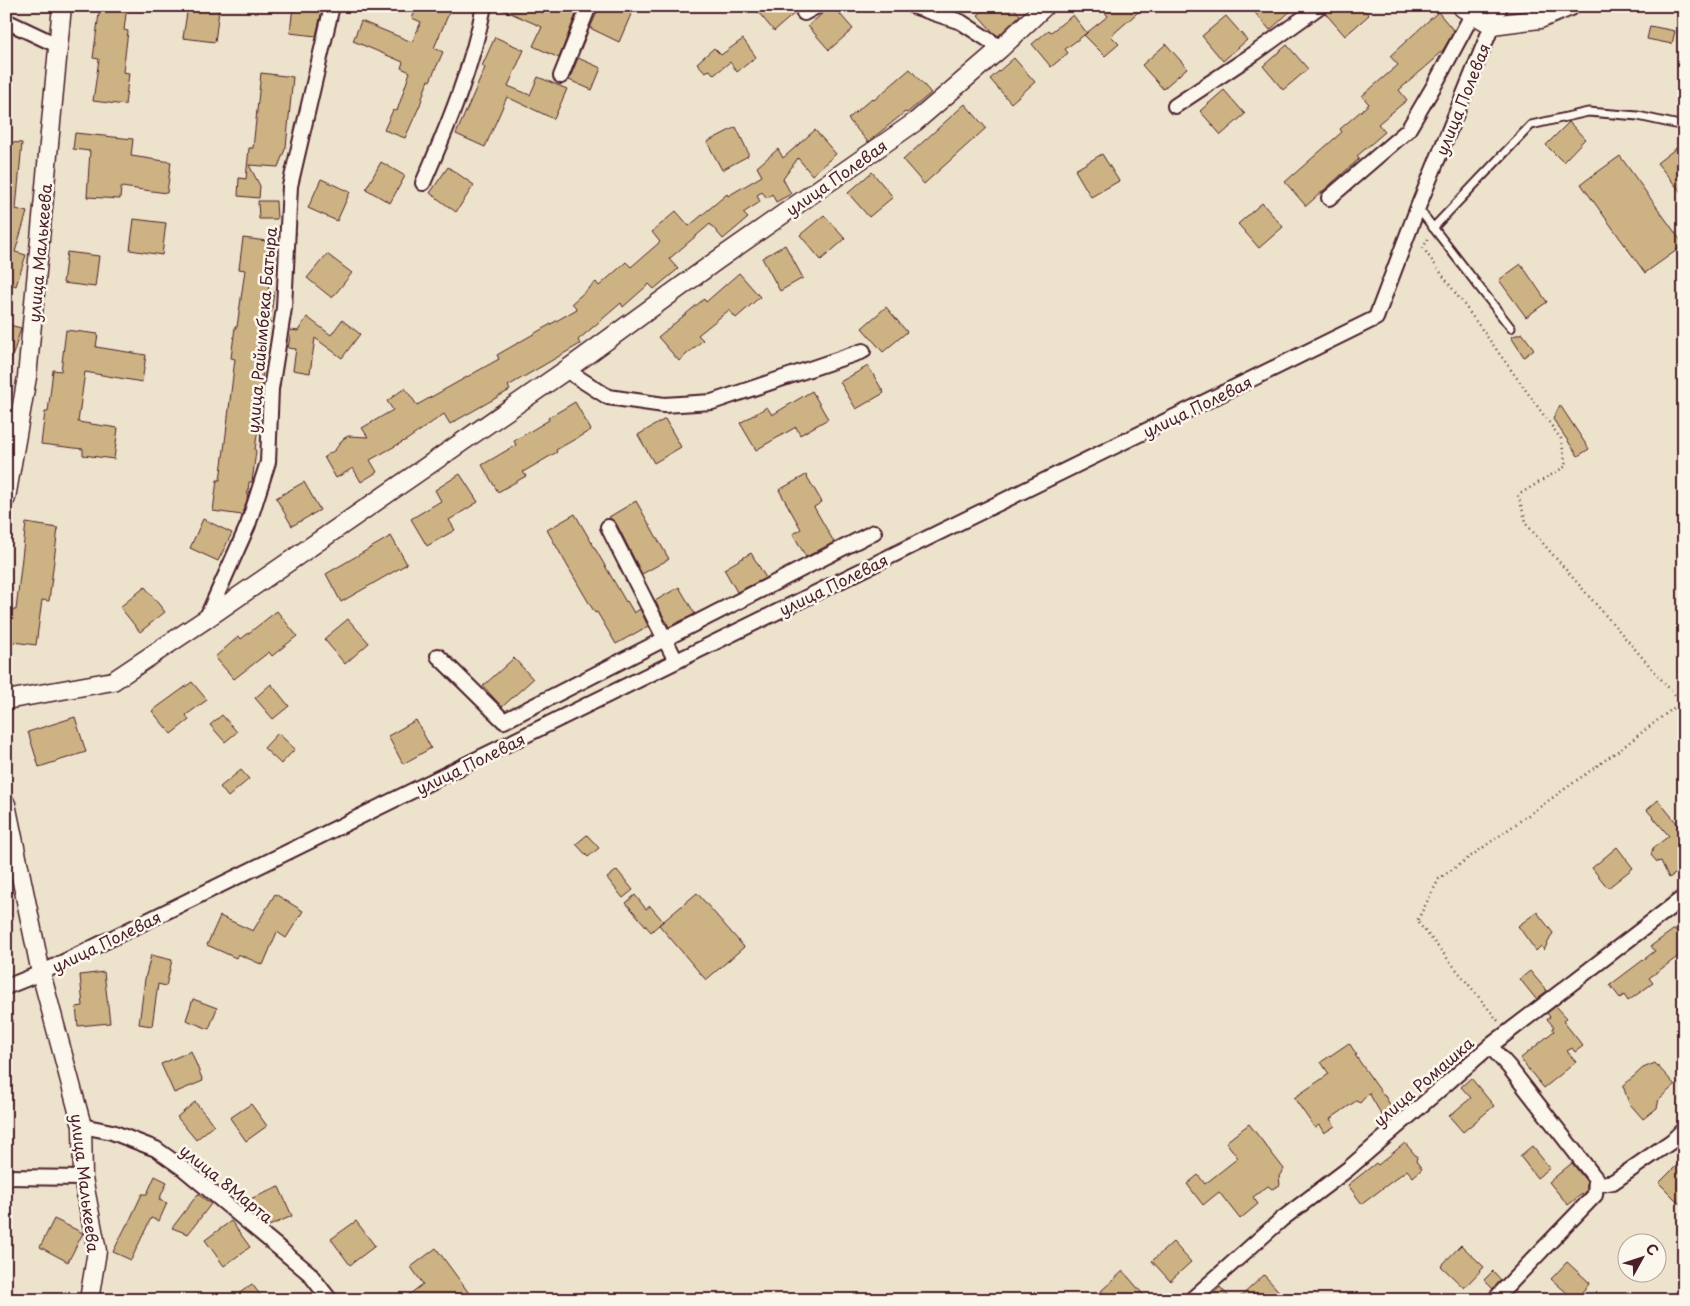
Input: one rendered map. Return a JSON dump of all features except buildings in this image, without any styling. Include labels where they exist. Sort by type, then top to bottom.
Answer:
[{"type":"street","name":"улица Малькеева","points":[[6,498],[28,377],[62,6]]},
{"type":"street","name":"улица Райымбека Батыра","points":[[206,619],[248,525],[268,462],[271,389],[284,308],[290,186],[332,6]]},
{"type":"street","points":[[423,183],[450,122],[478,38],[484,6]]},
{"type":"street","points":[[561,76],[589,6]]},
{"type":"street","points":[[804,13],[817,6]]},
{"type":"street","points":[[913,6],[961,22],[1001,48]]},
{"type":"street","points":[[1175,106],[1255,53],[1320,6]]},
{"type":"street","name":"улица Полевая","points":[[6,987],[41,973],[1376,318],[1418,207],[1500,6]]},
{"type":"street","points":[[1330,198],[1408,130],[1435,84],[1467,11],[1492,25],[1540,19],[1571,6]]},
{"type":"street","name":"улица Полевая","points":[[6,700],[113,681],[206,619],[566,370],[716,260],[915,122],[1001,48],[1043,7]]},
{"type":"street","points":[[6,22],[58,46]]},
{"type":"street","points":[[566,370],[608,397],[664,405],[712,402],[863,351]]},
{"type":"street","points":[[608,527],[676,662]]},
{"type":"street","points":[[438,656],[504,721],[874,532]]},
{"type":"street","name":"улица Малькеева","points":[[6,804],[41,973],[82,1126],[83,1178],[97,1251],[89,1300]]},
{"type":"street","name":"улица Ромашка","points":[[1191,1300],[1282,1218],[1348,1168],[1490,1046],[1684,897]]},
{"type":"street","points":[[1490,1046],[1509,1066],[1596,1179],[1595,1196],[1494,1300]]},
{"type":"street","name":"улица 8Марта","points":[[82,1126],[112,1132],[156,1149],[184,1169],[309,1273],[330,1300]]},
{"type":"street","points":[[1596,1185],[1613,1182],[1672,1141],[1684,1129]]},
{"type":"street","points":[[6,1177],[83,1178]]},
{"type":"lane","points":[[1433,228],[1530,126],[1588,112],[1638,116],[1684,126]]},
{"type":"lane","points":[[1418,207],[1511,328]]},
{"type":"path","points":[[1433,228],[1423,248],[1561,439],[1566,466],[1518,495],[1528,525],[1681,702],[1614,753],[1439,879],[1417,921],[1508,1032]]}]
